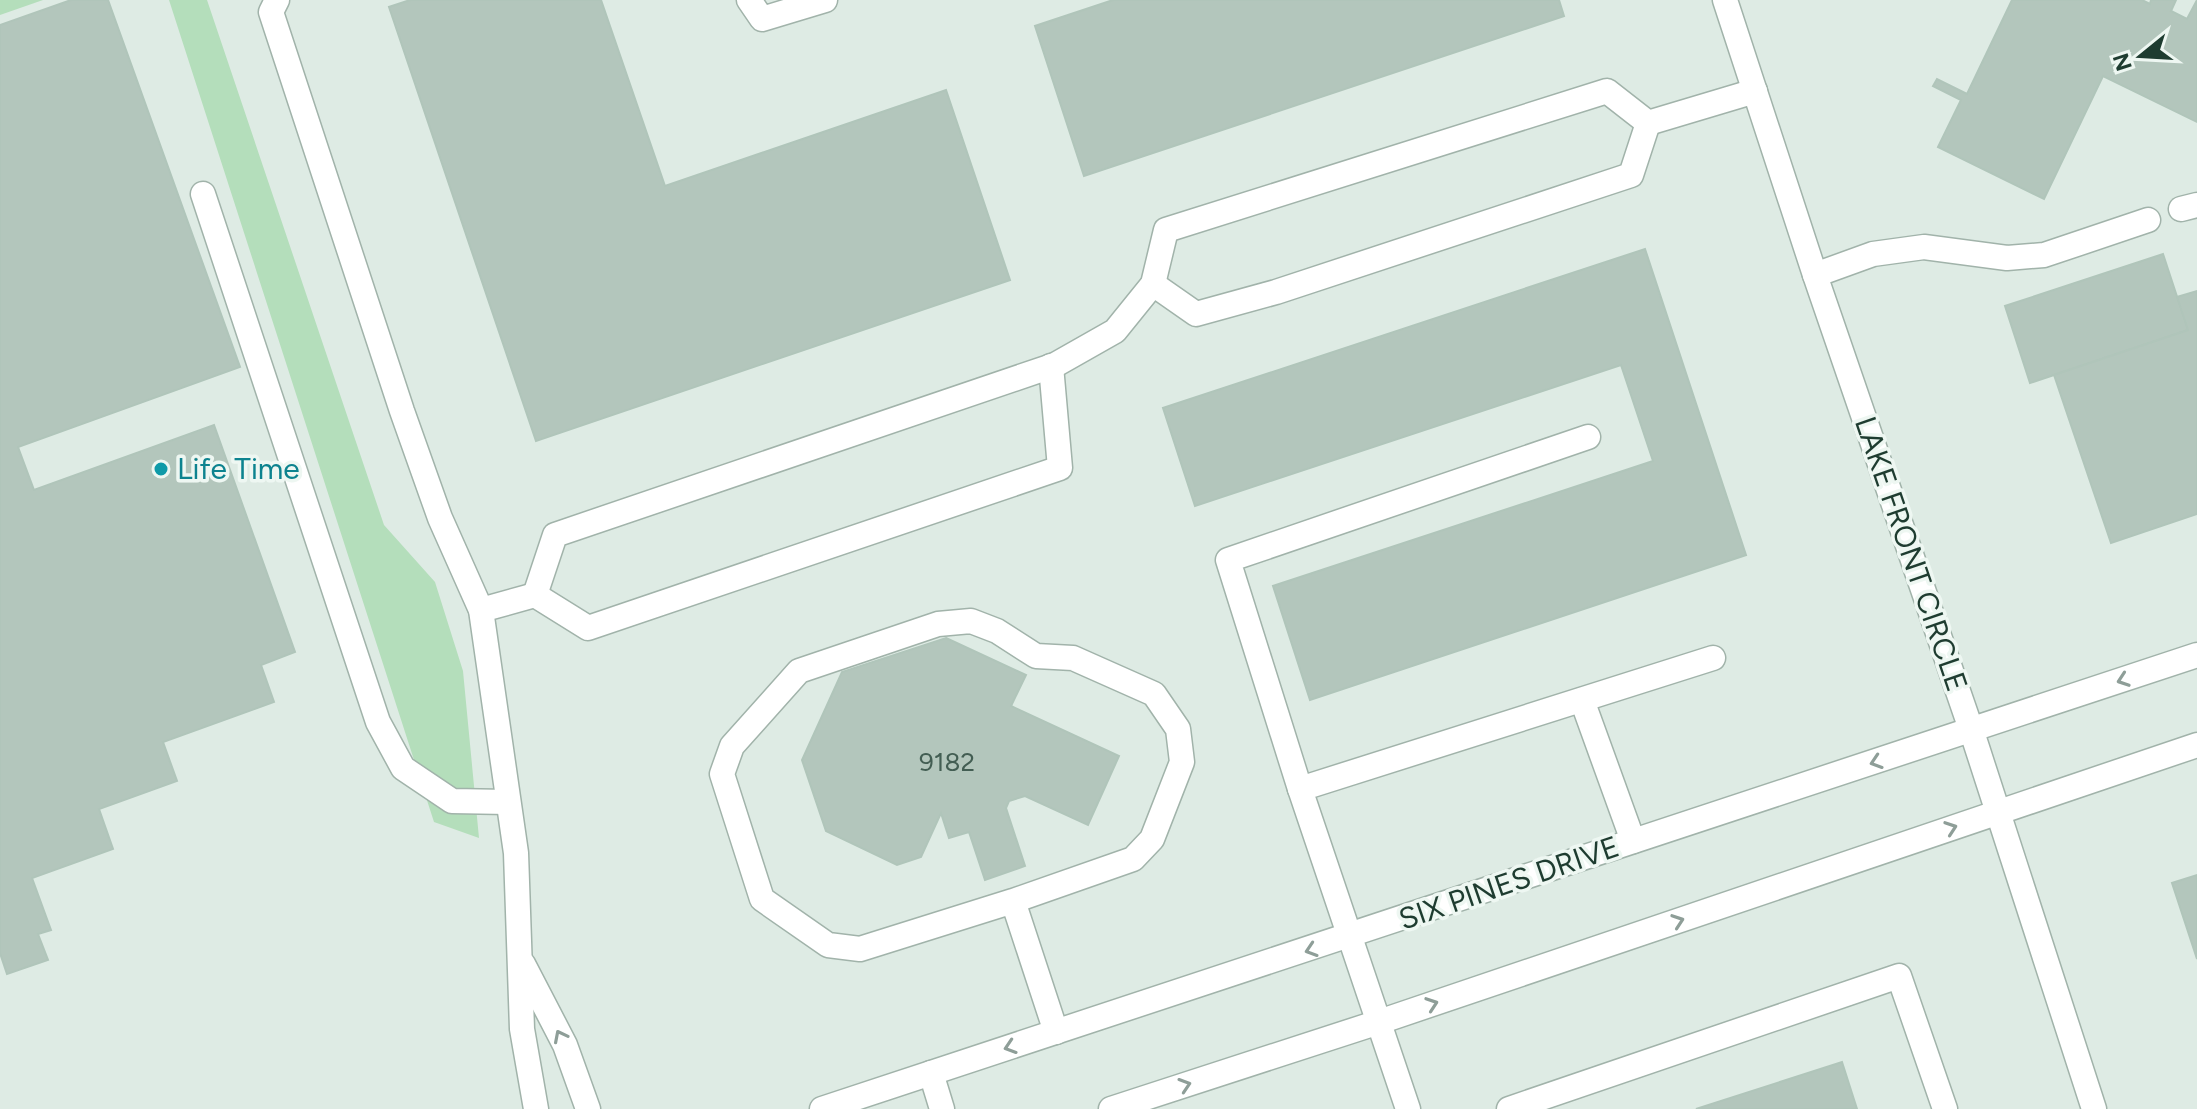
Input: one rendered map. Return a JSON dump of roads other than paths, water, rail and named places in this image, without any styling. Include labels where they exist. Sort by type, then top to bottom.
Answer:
[{"type":"street","points":[[277,0],[271,12],[402,411],[440,518],[481,610],[516,853],[522,1029],[536,1109]]},
{"type":"street","points":[[749,0],[762,19],[825,0]]},
{"type":"street","name":"LAKE FRONT CIRCLE","points":[[1725,0],[1815,275],[1972,732],[2094,1109]]},
{"type":"street","points":[[535,595],[555,535],[1051,366],[1115,331],[1153,284],[1166,230],[1607,91],[1648,123]]},
{"type":"street","points":[[1648,123],[1755,91]]},
{"type":"street","points":[[1153,284],[1196,314],[1291,287],[1631,175],[1648,123]]},
{"type":"street","points":[[203,194],[237,330],[378,722],[403,768],[452,801],[508,802]]},
{"type":"street","points":[[1815,275],[1873,254],[1924,247],[2007,258],[2044,255],[2148,220]]},
{"type":"street","points":[[481,610],[535,595],[588,628],[1060,468],[1051,366]]},
{"type":"street","points":[[1408,1109],[1300,789],[1228,560],[1588,437]]},
{"type":"street","points":[[971,621],[997,631],[1036,656],[1073,658],[1154,694],[1178,729],[1182,762],[1152,839],[1133,859],[1013,901],[860,949],[828,945],[762,899],[722,774],[732,746],[799,671],[938,624],[971,621]]},
{"type":"street","name":"SIX PINES DRIVE","points":[[822,1109],[1972,732],[2197,655]]},
{"type":"street","points":[[1300,789],[1713,658]]},
{"type":"street","points":[[1582,700],[1633,841]]},
{"type":"street","points":[[1111,1109],[1379,1022],[2197,745]]},
{"type":"street","points":[[1013,901],[1056,1032]]},
{"type":"street","points":[[520,959],[565,1045],[588,1109]]},
{"type":"street","points":[[1509,1109],[1899,976],[1945,1109]]},
{"type":"street","points":[[931,1073],[942,1109]]},
{"type":"place","name":"Life Time","points":[[161,469]]}]
